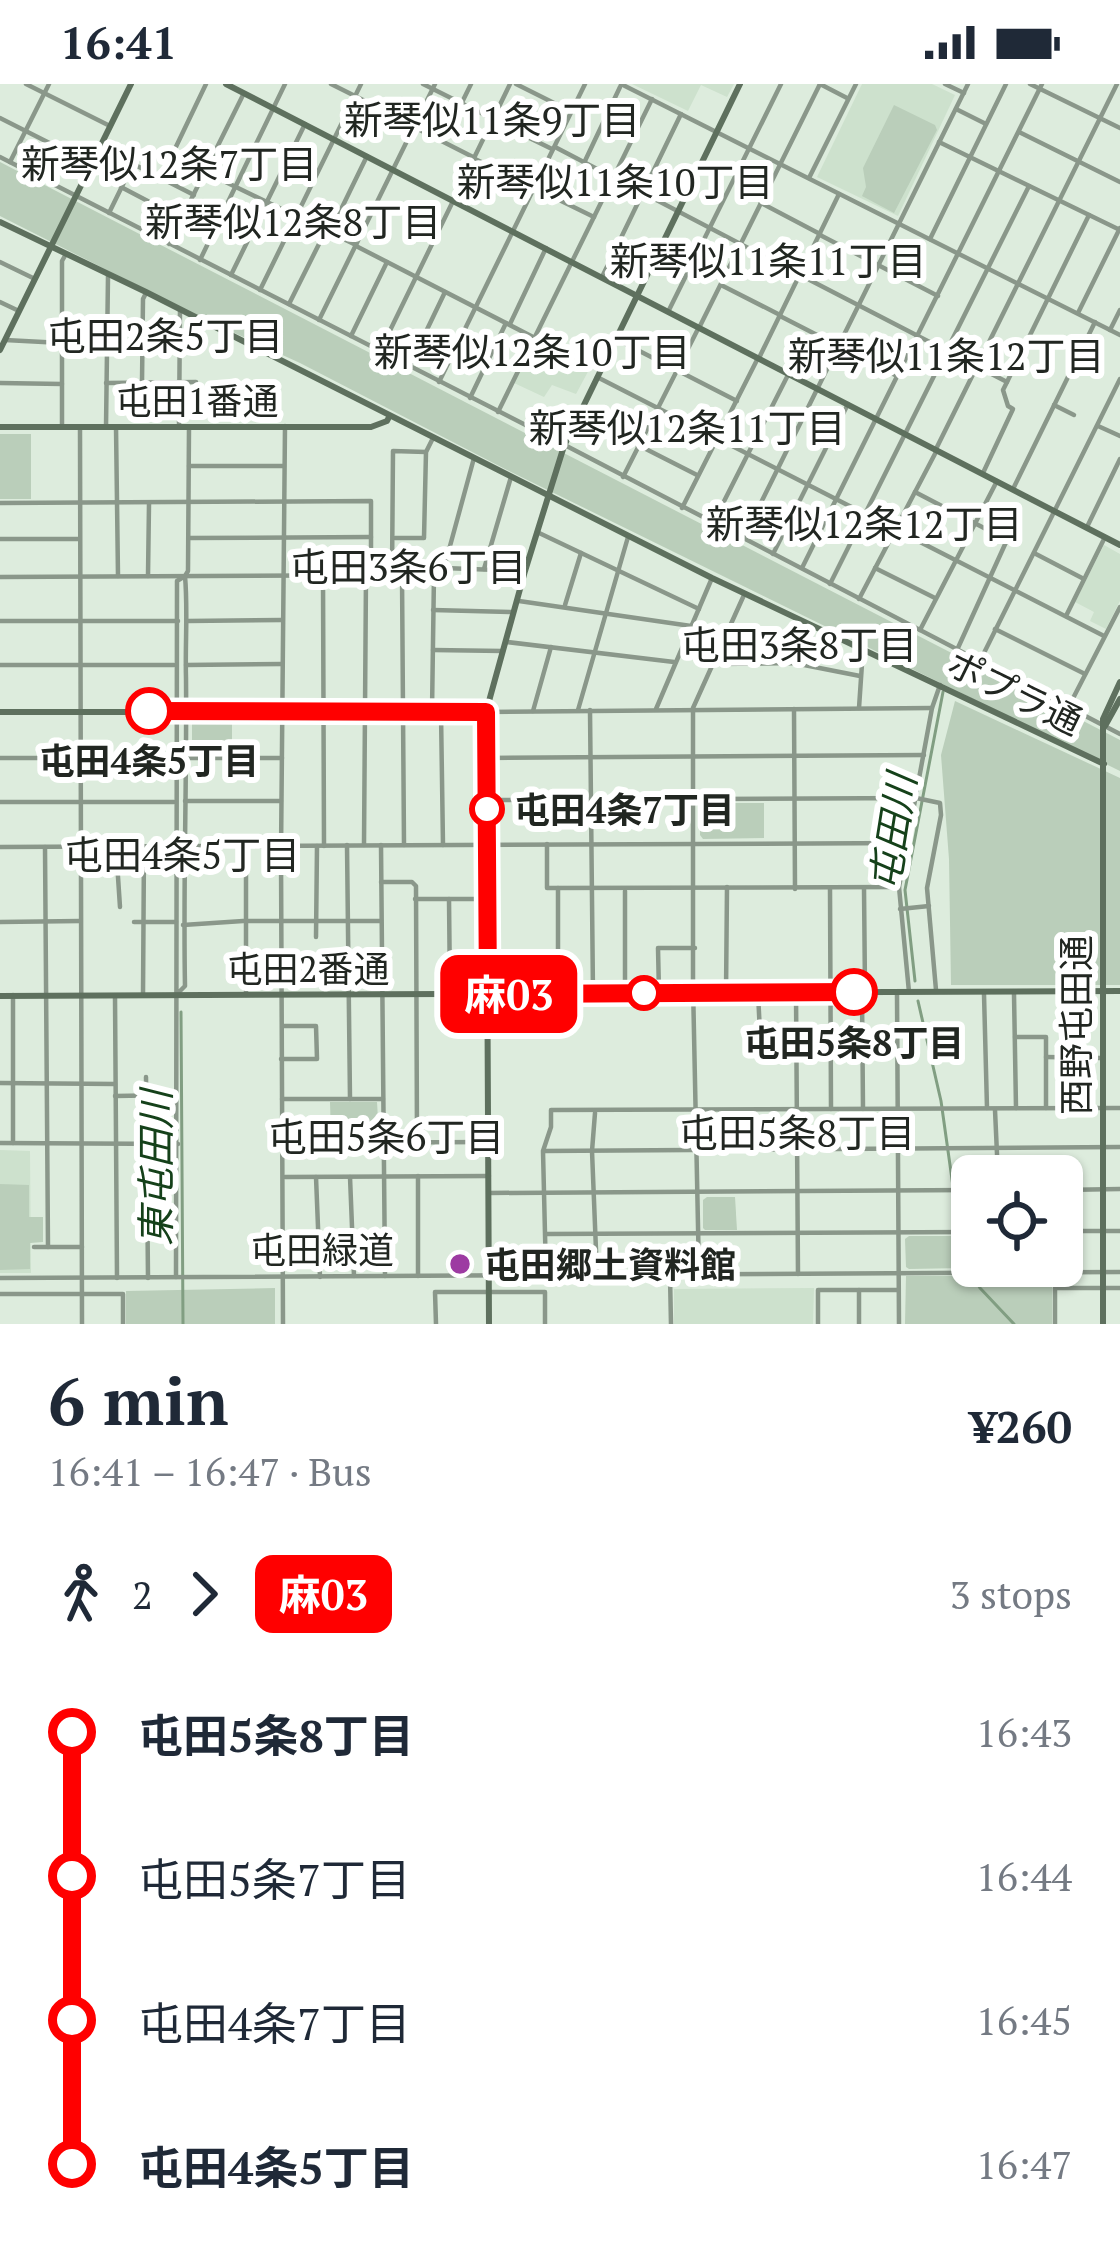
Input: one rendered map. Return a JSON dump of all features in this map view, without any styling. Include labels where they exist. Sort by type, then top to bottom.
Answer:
[{"type":"street","points":[[26,84],[110,126]]},
{"type":"street","points":[[10,162],[49,84]]},
{"type":"street","points":[[161,178],[206,84]]},
{"type":"street","points":[[226,84],[1117,540]]},
{"type":"street","points":[[200,260],[285,84]]},
{"type":"street","points":[[331,84],[594,217]]},
{"type":"street","points":[[260,290],[361,84]]},
{"type":"street","points":[[424,84],[1007,382]]},
{"type":"street","points":[[443,141],[471,84]]},
{"type":"street","points":[[380,351],[513,84],[572,111]]},
{"type":"street","points":[[439,382],[585,84]]},
{"type":"street","points":[[584,163],[621,84],[1120,335]]},
{"type":"street","points":[[489,1324],[486,712],[564,446],[740,84]]},
{"type":"street","points":[[669,311],[782,84]]},
{"type":"street","points":[[623,477],[820,84],[849,99]]},
{"type":"street","points":[[808,178],[856,84]]},
{"type":"street","points":[[944,84],[964,93]]},
{"type":"street","points":[[743,539],[968,84]]},
{"type":"street","points":[[929,239],[1006,84]]},
{"type":"street","points":[[1030,84],[1120,128]]},
{"type":"street","points":[[859,599],[1117,84]]},
{"type":"street","points":[[0,350],[127,85]]},
{"type":"street","points":[[319,320],[434,86]]},
{"type":"street","points":[[801,569],[1041,86]]},
{"type":"street","points":[[170,244],[244,90]]},
{"type":"street","points":[[498,412],[652,99]]},
{"type":"street","points":[[956,109],[986,124]]},
{"type":"street","points":[[602,277],[681,114]]},
{"type":"street","points":[[0,118],[91,164]]},
{"type":"street","points":[[231,275],[305,124]]},
{"type":"street","points":[[1019,132],[1120,182]]},
{"type":"street","points":[[940,142],[1120,230],[1078,314]]},
{"type":"street","points":[[100,147],[194,195]]},
{"type":"street","points":[[289,304],[367,156]]},
{"type":"street","name":"ポプラ通","points":[[0,157],[1120,734]]},
{"type":"street","points":[[109,212],[133,164]]},
{"type":"street","points":[[205,172],[535,338]]},
{"type":"street","points":[[830,584],[1029,186]]},
{"type":"street","points":[[121,188],[182,219]]},
{"type":"street","points":[[682,508],[839,194]]},
{"type":"street","points":[[761,203],[938,296]]},
{"type":"street","points":[[983,474],[1013,409],[1003,390],[1089,215]]},
{"type":"street","name":"ポプラ通","points":[[0,222],[744,594],[1103,764]]},
{"type":"street","points":[[470,398],[546,248]]},
{"type":"street","points":[[62,427],[62,261],[66,254]]},
{"type":"street","points":[[0,262],[35,279]]},
{"type":"street","points":[[351,336],[387,262]]},
{"type":"street","points":[[109,274],[106,382],[119,502],[118,576]]},
{"type":"street","points":[[721,285],[898,377]]},
{"type":"street","points":[[142,382],[142,299],[146,292]]},
{"type":"street","points":[[410,367],[445,292]]},
{"type":"street","points":[[0,302],[20,311]]},
{"type":"street","points":[[179,427],[180,310]]},
{"type":"street","points":[[1110,330],[1120,310]]},
{"type":"street","points":[[1013,489],[1095,322]]},
{"type":"street","points":[[616,339],[737,401]]},
{"type":"street","points":[[5,340],[62,343]]},
{"type":"street","points":[[713,524],[789,373]]},
{"type":"street","points":[[597,377],[1104,636]]},
{"type":"street","points":[[980,662],[1120,380]]},
{"type":"street","points":[[106,382],[196,382]]},
{"type":"street","points":[[0,383],[62,384]]},
{"type":"street","points":[[772,554],[848,404]]},
{"type":"street","points":[[1054,405],[1074,415]]},
{"type":"street","points":[[579,415],[699,476]]},
{"type":"street","name":"屯田1番通","points":[[0,427],[371,427],[389,416]]},
{"type":"street","points":[[283,1324],[285,426]]},
{"type":"street","points":[[1098,426],[1120,436]]},
{"type":"street","points":[[80,427],[82,1324]]},
{"type":"street","points":[[175,995],[184,988],[188,758],[176,664],[177,581],[188,571],[189,427]]},
{"type":"street","points":[[392,538],[424,538],[426,452],[433,437]]},
{"type":"street","points":[[392,575],[393,452],[426,452]]},
{"type":"street","points":[[444,568],[474,458]]},
{"type":"street","points":[[1087,527],[1120,459]]},
{"type":"street","points":[[189,466],[284,466]]},
{"type":"street","points":[[484,569],[511,476]]},
{"type":"street","points":[[919,631],[997,481]]},
{"type":"street","points":[[915,492],[1007,540],[957,650]]},
{"type":"street","points":[[0,503],[371,501],[364,845]]},
{"type":"street","points":[[148,576],[149,502]]},
{"type":"street","points":[[537,532],[699,610]]},
{"type":"street","points":[[578,710],[628,535]]},
{"type":"street","points":[[189,538],[371,537]]},
{"type":"street","points":[[1066,616],[1106,537]]},
{"type":"street","points":[[0,539],[79,539]]},
{"type":"street","points":[[564,608],[581,553]]},
{"type":"street","points":[[1034,553],[1084,580]]},
{"type":"street","points":[[0,577],[401,575],[434,574],[444,568],[525,571]]},
{"type":"street","points":[[875,568],[936,598]]},
{"type":"street","points":[[434,574],[443,845]]},
{"type":"street","points":[[316,937],[324,712],[323,575]]},
{"type":"street","points":[[401,575],[404,845]]},
{"type":"street","points":[[180,1277],[175,802],[188,621],[185,576]]},
{"type":"street","points":[[656,709],[712,578]]},
{"type":"street","points":[[699,1274],[693,709],[744,594]]},
{"type":"street","points":[[517,600],[691,626]]},
{"type":"street","points":[[1068,707],[1120,607]]},
{"type":"street","points":[[434,610],[514,612]]},
{"type":"street","points":[[188,621],[282,620]]},
{"type":"street","points":[[0,621],[178,621]]},
{"type":"street","points":[[995,629],[1085,674]]},
{"type":"street","points":[[433,650],[550,647],[674,662]]},
{"type":"street","points":[[533,711],[550,647]]},
{"type":"street","points":[[859,708],[863,650]]},
{"type":"street","points":[[714,664],[794,663],[860,676]]},
{"type":"street","points":[[0,665],[176,664]]},
{"type":"street","points":[[186,665],[282,664]]},
{"type":"street","name":"西野屯田通","points":[[1103,1324],[1103,719],[1120,682]]},
{"type":"street","points":[[909,992],[899,887],[940,686]]},
{"type":"street","name":"西野屯田通","points":[[1105,726],[1120,699]]},
{"type":"street","points":[[0,712],[932,708]]},
{"type":"street","points":[[794,709],[795,889]]},
{"type":"street","points":[[590,710],[593,994]]},
{"type":"street","points":[[487,758],[924,755]]},
{"type":"street","points":[[0,758],[178,758]]},
{"type":"street","points":[[188,758],[282,758]]},
{"type":"street","points":[[487,800],[916,798],[940,803],[927,888],[936,992]]},
{"type":"street","points":[[184,801],[282,801]]},
{"type":"street","points":[[0,802],[175,802]]},
{"type":"street","points":[[0,847],[907,843]]},
{"type":"street","points":[[547,844],[547,889],[899,887]]},
{"type":"street","points":[[246,845],[246,995]]},
{"type":"street","points":[[347,845],[350,1099]]},
{"type":"street","points":[[381,845],[385,1276]]},
{"type":"street","points":[[116,846],[120,907]]},
{"type":"street","points":[[143,995],[144,846]]},
{"type":"street","points":[[45,847],[48,1247]]},
{"type":"street","points":[[381,882],[416,886],[417,1142]]},
{"type":"street","points":[[726,993],[728,887]]},
{"type":"street","points":[[558,888],[558,994]]},
{"type":"street","points":[[863,1109],[864,888]]},
{"type":"street","points":[[625,889],[625,994]]},
{"type":"street","points":[[830,889],[831,1109]]},
{"type":"street","points":[[416,899],[487,899]]},
{"type":"street","points":[[449,899],[449,994]]},
{"type":"street","points":[[900,909],[929,906]]},
{"type":"street","points":[[0,922],[80,921]]},
{"type":"street","points":[[184,925],[380,921]]},
{"type":"street","points":[[134,922],[176,922]]},
{"type":"street","points":[[659,994],[658,948],[695,948]]},
{"type":"street","points":[[897,992],[898,1324]]},
{"type":"street","points":[[983,992],[986,1108]]},
{"type":"street","points":[[1014,992],[1016,1108]]},
{"type":"street","name":"屯田2番通","points":[[0,996],[1120,992]]},
{"type":"street","points":[[758,993],[760,1033],[795,1033]]},
{"type":"street","points":[[796,993],[798,1274]]},
{"type":"street","points":[[13,995],[14,1143]]},
{"type":"street","points":[[115,996],[117,1278]]},
{"type":"street","points":[[281,1059],[316,1060],[316,1026],[282,1026]]},
{"type":"street","points":[[1015,1037],[1046,1036],[1046,1108]]},
{"type":"street","points":[[1046,1058],[1103,1058]]},
{"type":"street","points":[[146,1077],[148,1277]]},
{"type":"street","points":[[0,1083],[115,1084]]},
{"type":"street","points":[[115,1096],[175,1095]]},
{"type":"street","points":[[282,1099],[382,1099]]},
{"type":"street","points":[[995,1108],[996,1155]]},
{"type":"street","points":[[546,1275],[543,1150],[551,1110],[1120,1108]]},
{"type":"street","points":[[595,1110],[597,1275]]},
{"type":"street","points":[[282,1143],[489,1142]]},
{"type":"street","points":[[0,1143],[178,1144]]},
{"type":"street","points":[[543,1150],[1120,1148]]},
{"type":"street","points":[[418,1176],[418,1276]]},
{"type":"street","points":[[283,1177],[489,1176]]},
{"type":"street","points":[[316,1177],[320,1276]]},
{"type":"street","points":[[350,1177],[354,1276]]},
{"type":"street","points":[[489,1193],[951,1190]]},
{"type":"street","points":[[1083,1190],[1120,1190]]},
{"type":"street","points":[[1083,1231],[1120,1231]]},
{"type":"street","points":[[543,1234],[951,1232]]},
{"type":"street","points":[[34,1247],[82,1247]]},
{"type":"street","points":[[1083,1271],[1120,1272]]},
{"type":"street","name":"屯田緑道","points":[[0,1278],[951,1273]]},
{"type":"street","points":[[670,1274],[671,1324]]},
{"type":"street","points":[[1055,1324],[1055,1288],[1120,1288]]},
{"type":"street","points":[[818,1324],[818,1290],[898,1290]]},
{"type":"street","points":[[859,1290],[859,1324]]},
{"type":"street","points":[[436,1324],[435,1292],[544,1292],[544,1324]]},
{"type":"street","points":[[0,1294],[123,1294],[122,1324]]},
{"type":"shaded area","points":[[632,84],[734,84],[727,97],[701,85],[688,111]]},
{"type":"shaded area","points":[[862,84],[932,84],[955,95],[898,216],[817,177]]},
{"type":"shaded area","points":[[894,105],[937,130],[894,213],[862,196],[866,187],[863,168]]},
{"type":"shaded area","points":[[0,162],[1120,740],[1120,771],[0,216]]},
{"type":"shaded area","points":[[536,340],[591,366],[576,394],[552,385],[544,397],[514,383]]},
{"type":"shaded area","points":[[0,434],[31,434],[31,499],[0,499]]},
{"type":"shaded area","points":[[1104,545],[1120,554],[1120,601],[1106,629],[1090,621],[1094,612],[1075,602]]},
{"type":"shaded area","points":[[955,701],[1120,778],[1120,985],[951,985],[941,755]]},
{"type":"shaded area","points":[[192,718],[232,718],[232,754],[192,754]]},
{"type":"shaded area","points":[[701,803],[764,803],[764,838],[703,839]]},
{"type":"shaded area","points":[[330,1102],[377,1102],[379,1136],[331,1137]]},
{"type":"shaded area","points":[[0,1150],[30,1151],[31,1273],[0,1273]]},
{"type":"shaded area","points":[[0,1184],[29,1185],[29,1217],[43,1217],[43,1242],[30,1243],[30,1269],[0,1270]]},
{"type":"shaded area","points":[[707,1197],[735,1197],[737,1230],[703,1228]]},
{"type":"shaded area","points":[[951,1236],[951,1268],[909,1269],[905,1239]]},
{"type":"shaded area","points":[[906,1276],[951,1276],[951,1287],[1052,1287],[1052,1324],[905,1324]]},
{"type":"shaded area","points":[[275,1288],[275,1324],[126,1324],[126,1291]]},
{"type":"shaded area","points":[[814,1288],[813,1324],[674,1324],[674,1289]]},
{"type":"waterway","name":"屯田川","points":[[915,981],[905,890],[943,692]]},
{"type":"waterway","name":"屯田川","points":[[918,1001],[941,1101],[968,1265],[980,1288],[1014,1324]]},
{"type":"waterway","name":"東屯田川","points":[[181,1012],[183,1324]]},
{"type":"bus line","name":"麻03","points":[[149,711],[486,712],[488,994],[854,992]]},
{"type":"place","name":"屯田4条5丁目","points":[[149,711]]},
{"type":"place","name":"屯田4条7丁目","points":[[487,809]]},
{"type":"place","name":"屯田5条8丁目","points":[[854,992]]},
{"type":"place","name":"屯田郷土資料館","points":[[460,1264]]},
{"type":"district","name":"新琴似11条9丁目","points":[[492,119]]},
{"type":"district","name":"新琴似12条7丁目","points":[[169,163]]},
{"type":"district","name":"新琴似11条10丁目","points":[[615,181]]},
{"type":"district","name":"新琴似12条8丁目","points":[[293,221]]},
{"type":"district","name":"新琴似11条11丁目","points":[[768,260]]},
{"type":"district","name":"屯田2条5丁目","points":[[165,335]]},
{"type":"district","name":"新琴似12条10丁目","points":[[532,351]]},
{"type":"district","name":"新琴似11条12丁目","points":[[946,355]]},
{"type":"district","name":"新琴似12条11丁目","points":[[687,427]]},
{"type":"district","name":"新琴似12条12丁目","points":[[864,523]]},
{"type":"district","name":"屯田3条6丁目","points":[[408,566]]},
{"type":"district","name":"屯田3条8丁目","points":[[799,644]]},
{"type":"district","name":"屯田4条5丁目","points":[[182,854]]},
{"type":"district","name":"屯田5条8丁目","points":[[797,1132]]},
{"type":"district","name":"屯田5条6丁目","points":[[386,1136]]}]
